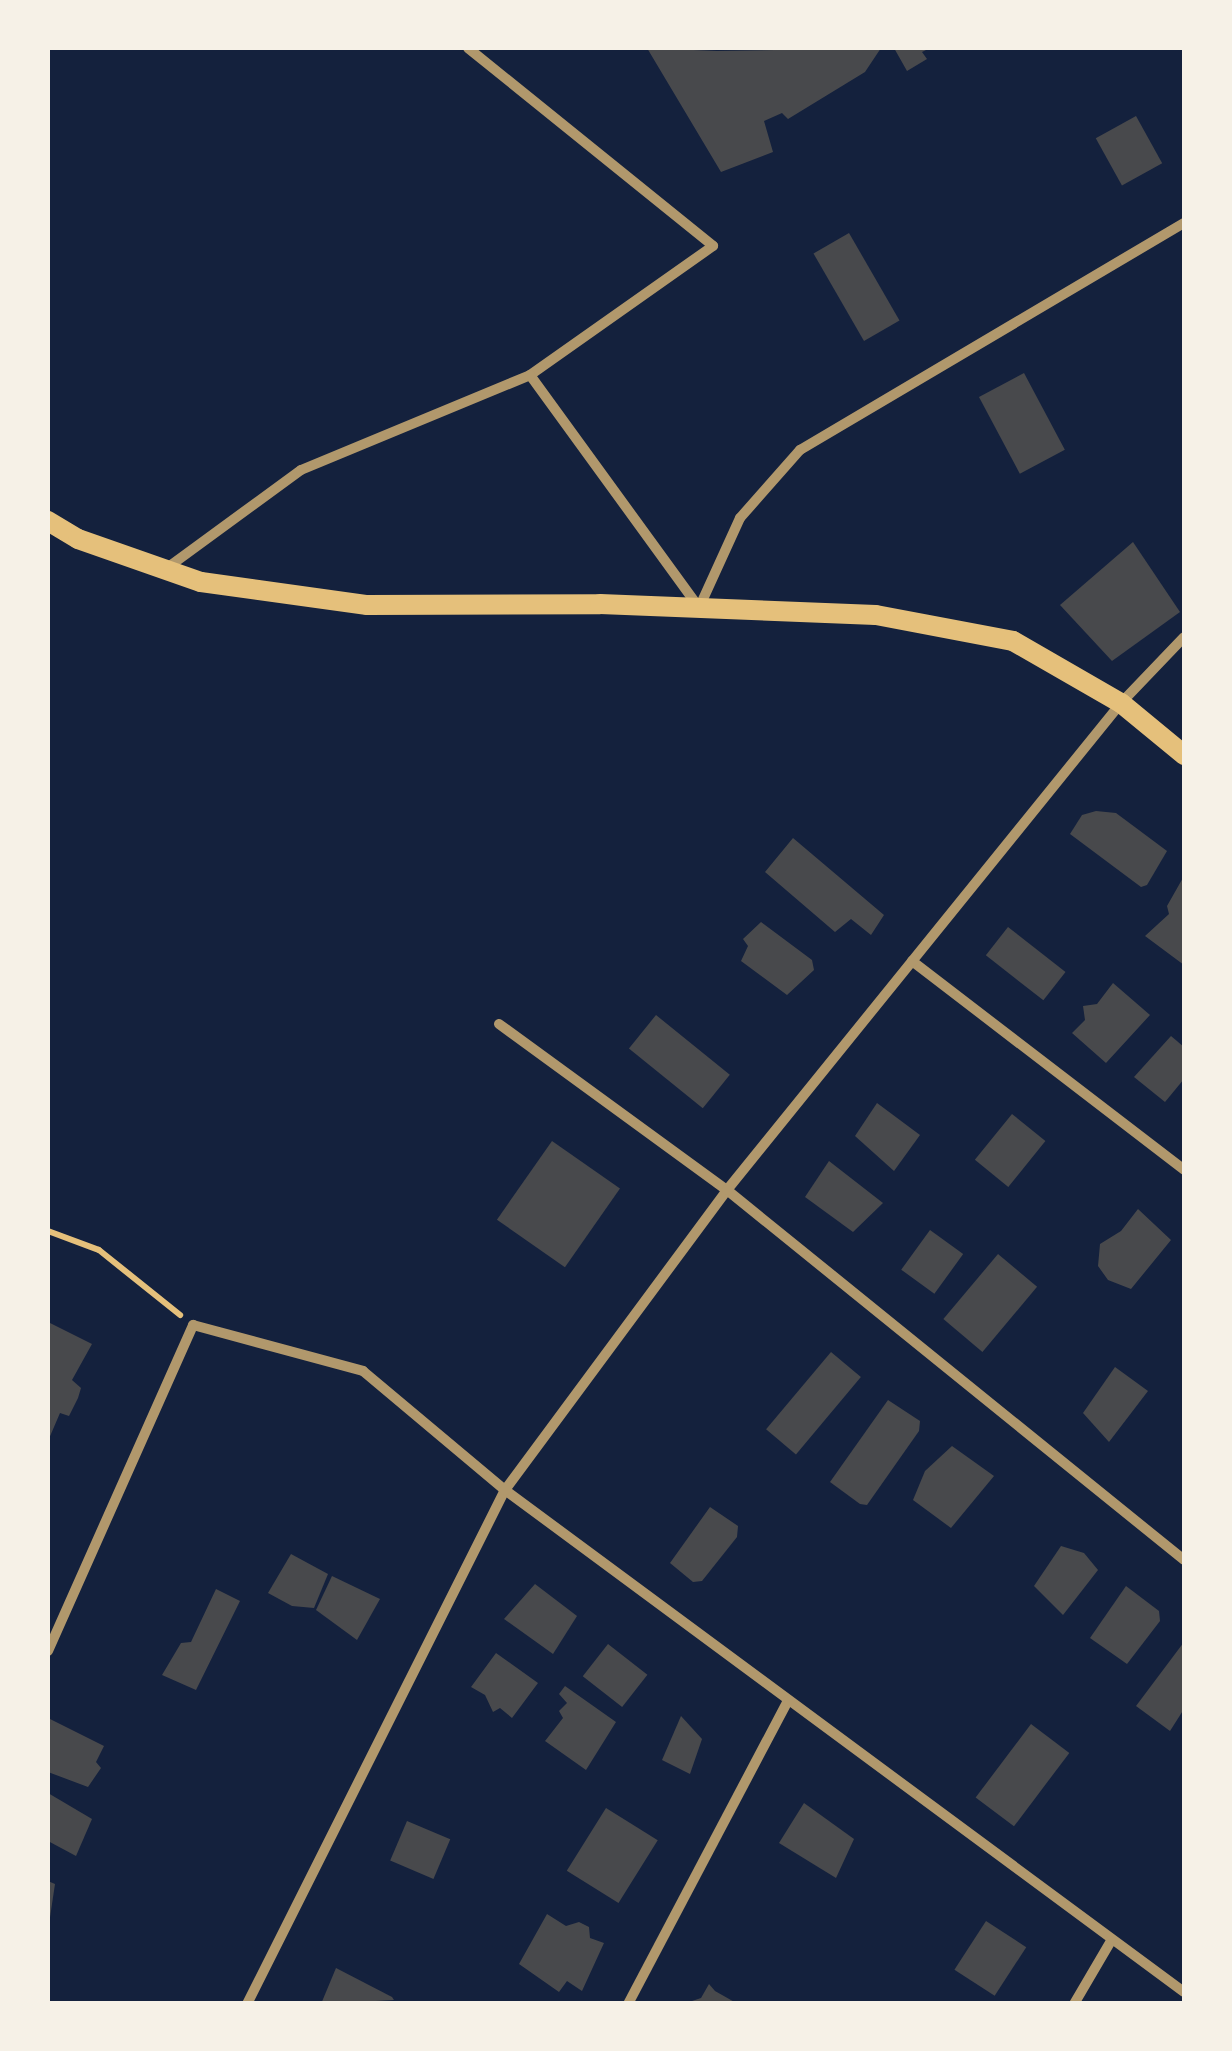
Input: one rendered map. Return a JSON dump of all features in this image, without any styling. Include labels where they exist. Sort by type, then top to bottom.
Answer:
[{"type":"main road","points":[[48,521],[78,539],[201,582],[367,605],[698,608],[876,615],[1013,641],[1121,703],[1184,755]]},
{"type":"street","points":[[166,569],[301,470],[530,375],[713,246],[468,48]]},
{"type":"street","points":[[530,375],[698,608],[740,518],[800,450],[1184,222]]},
{"type":"street","points":[[248,2004],[504,1490],[726,1190],[1121,703],[1184,638]]},
{"type":"street","points":[[912,961],[1184,1170]]},
{"type":"street","points":[[499,1024],[726,1190],[1184,1560]]},
{"type":"street","points":[[48,1650],[192,1325],[363,1371],[504,1490],[1184,1992]]},
{"type":"street","points":[[628,2004],[788,1700]]},
{"type":"street","points":[[1074,2004],[1111,1940]]},
{"type":"path","points":[[48,1230],[98,1250],[192,1325]]},
{"type":"building","points":[[647,48],[881,48],[865,72],[788,119],[782,113],[764,121],[773,152],[721,172]]},
{"type":"building","points":[[894,48],[930,48],[922,52],[927,59],[907,71]]},
{"type":"building","points":[[1136,116],[1162,163],[1122,186],[1096,138]]},
{"type":"building","points":[[849,233],[900,320],[864,341],[813,254]]},
{"type":"building","points":[[1024,373],[1065,450],[1020,474],[979,397]]},
{"type":"building","points":[[1133,542],[1180,612],[1112,661],[1060,605]]},
{"type":"building","points":[[1096,811],[1116,813],[1167,851],[1147,885],[1141,887],[1070,834],[1082,815]]},
{"type":"building","points":[[793,838],[884,915],[871,935],[851,919],[835,932],[765,872]]},
{"type":"building","points":[[1184,876],[1184,965],[1145,936],[1169,914],[1167,906]]},
{"type":"building","points":[[761,922],[812,960],[814,970],[787,995],[741,961],[748,946],[743,939]]},
{"type":"building","points":[[1008,927],[1066,972],[1043,1000],[986,955]]},
{"type":"building","points":[[1113,983],[1150,1015],[1106,1063],[1072,1033],[1085,1020],[1083,1006],[1097,1004]]},
{"type":"building","points":[[656,1015],[730,1075],[703,1108],[629,1048]]},
{"type":"building","points":[[1171,1036],[1184,1047],[1184,1079],[1165,1102],[1134,1077]]},
{"type":"building","points":[[877,1103],[920,1135],[894,1171],[855,1136]]},
{"type":"building","points":[[1012,1114],[1045,1141],[1008,1187],[975,1160]]},
{"type":"building","points":[[552,1141],[620,1189],[565,1267],[497,1220]]},
{"type":"building","points":[[829,1161],[883,1203],[853,1232],[805,1197]]},
{"type":"building","points":[[1138,1209],[1171,1240],[1131,1289],[1108,1280],[1098,1266],[1100,1244],[1121,1231]]},
{"type":"building","points":[[930,1230],[963,1254],[934,1294],[901,1270]]},
{"type":"building","points":[[998,1254],[1037,1287],[982,1352],[943,1319]]},
{"type":"building","points":[[48,1322],[92,1344],[72,1380],[81,1388],[78,1398],[69,1416],[60,1413],[48,1441]]},
{"type":"building","points":[[831,1352],[861,1377],[796,1454],[766,1429]]},
{"type":"building","points":[[1115,1367],[1148,1391],[1109,1442],[1083,1413]]},
{"type":"building","points":[[888,1400],[920,1421],[919,1431],[867,1505],[860,1504],[830,1482]]},
{"type":"building","points":[[952,1446],[994,1476],[951,1528],[913,1500],[925,1471]]},
{"type":"building","points":[[710,1507],[738,1526],[737,1537],[702,1581],[693,1582],[670,1563]]},
{"type":"building","points":[[1061,1546],[1084,1553],[1098,1570],[1063,1615],[1034,1586]]},
{"type":"building","points":[[291,1554],[328,1574],[314,1608],[292,1606],[268,1593]]},
{"type":"building","points":[[332,1576],[380,1599],[357,1640],[316,1610]]},
{"type":"building","points":[[535,1584],[577,1616],[553,1654],[504,1619]]},
{"type":"building","points":[[1126,1586],[1159,1611],[1160,1621],[1127,1664],[1090,1638]]},
{"type":"building","points":[[216,1589],[240,1601],[196,1690],[162,1675],[181,1643],[191,1642]]},
{"type":"building","points":[[1184,1642],[1184,1709],[1170,1731],[1136,1706]]},
{"type":"building","points":[[608,1644],[647,1675],[622,1707],[583,1676]]},
{"type":"building","points":[[496,1653],[538,1683],[512,1718],[500,1708],[493,1712],[485,1695],[471,1687]]},
{"type":"building","points":[[565,1686],[616,1722],[586,1770],[545,1741],[563,1718],[559,1711],[567,1703],[559,1694]]},
{"type":"building","points":[[681,1716],[702,1739],[690,1774],[662,1760]]},
{"type":"building","points":[[48,1718],[104,1746],[96,1762],[101,1768],[88,1787],[48,1772]]},
{"type":"building","points":[[1031,1724],[1069,1753],[1014,1826],[976,1797]]},
{"type":"building","points":[[48,1793],[92,1819],[76,1856],[48,1841]]},
{"type":"building","points":[[804,1803],[854,1839],[836,1878],[779,1843]]},
{"type":"building","points":[[606,1808],[658,1840],[619,1903],[567,1871]]},
{"type":"building","points":[[407,1821],[450,1839],[433,1879],[390,1861]]},
{"type":"building","points":[[48,1881],[55,1884],[49,1924],[48,1924]]},
{"type":"building","points":[[547,1914],[566,1926],[579,1922],[589,1927],[590,1938],[604,1943],[582,1991],[567,1981],[559,1992],[519,1964]]},
{"type":"building","points":[[986,1921],[1026,1947],[995,1996],[954,1970]]},
{"type":"building","points":[[336,1968],[392,1997],[394,2000],[321,2004]]},
{"type":"building","points":[[709,1984],[738,2004],[683,2004],[701,1998]]}]
